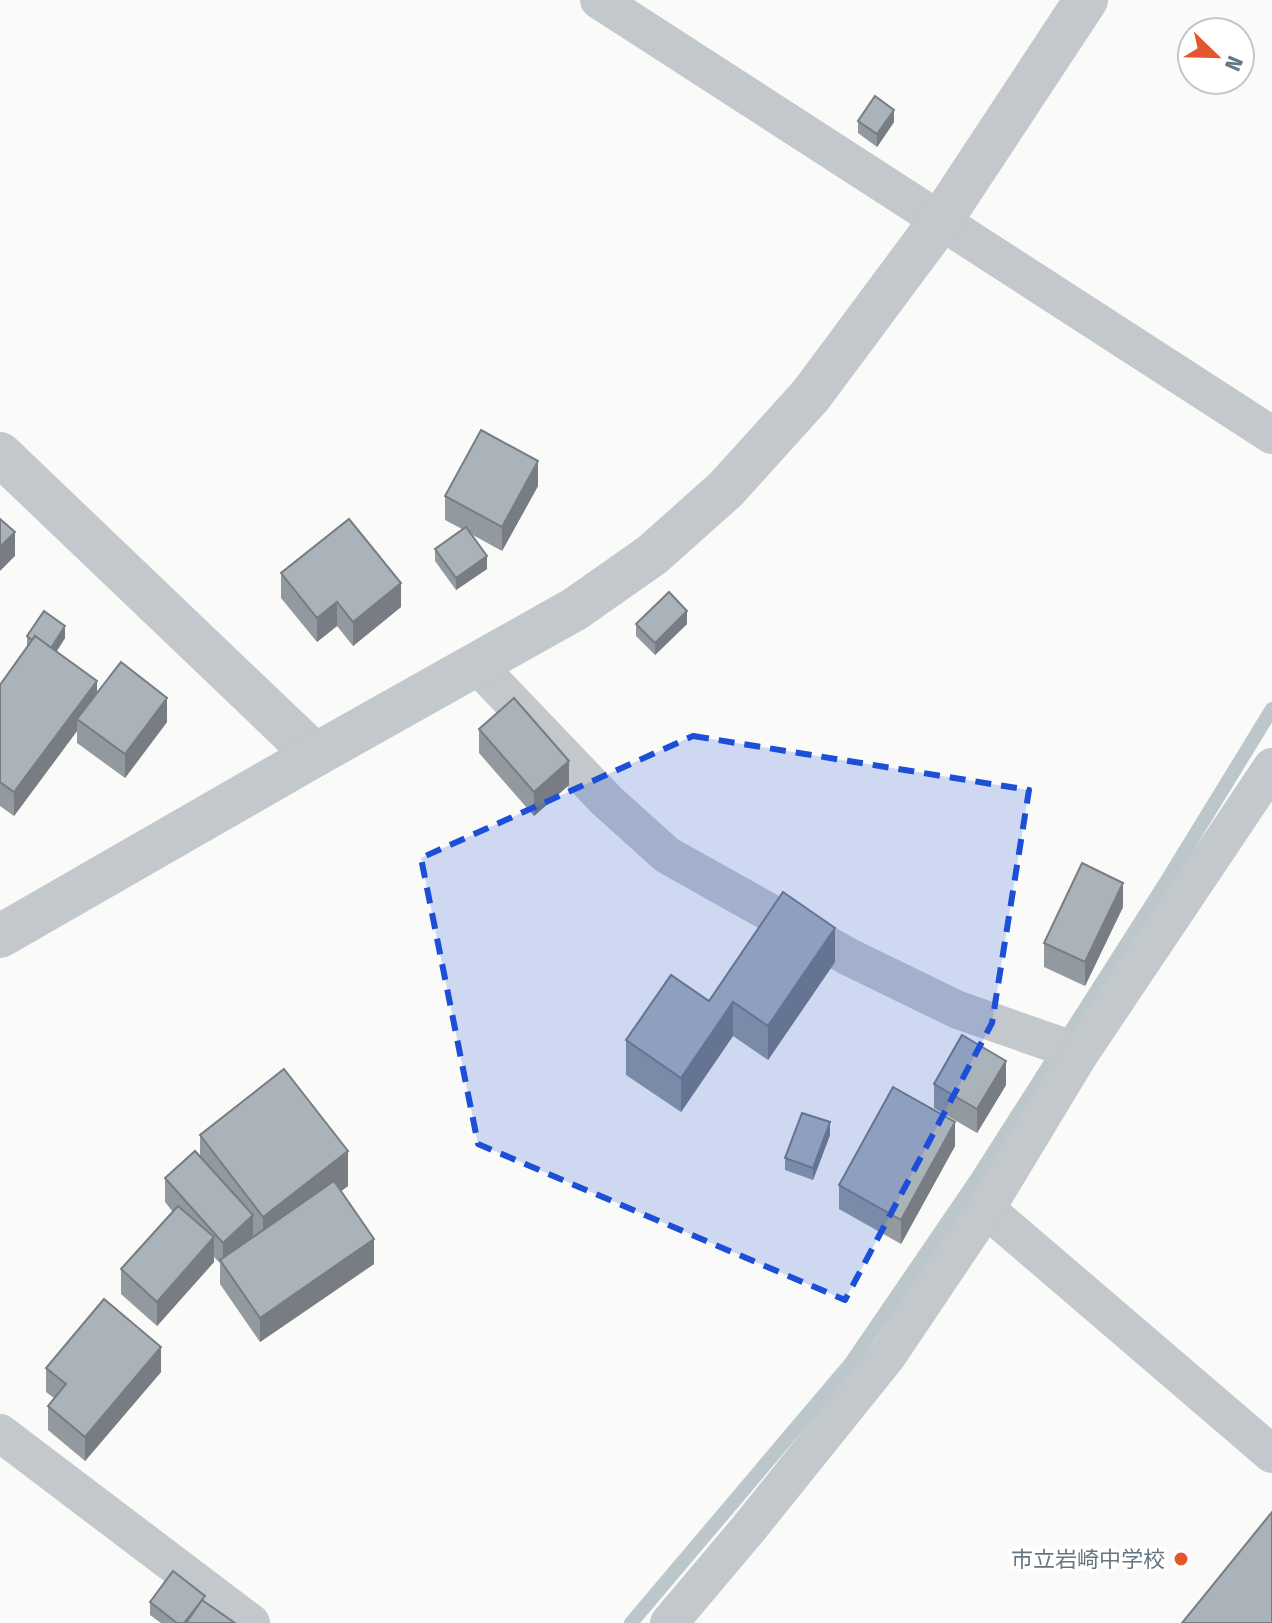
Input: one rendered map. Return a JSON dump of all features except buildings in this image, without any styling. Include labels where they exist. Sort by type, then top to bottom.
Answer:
[{"type":"street","points":[[599,0],[1272,435]]},
{"type":"street","points":[[0,936],[575,609],[652,555],[726,489],[811,395],[941,220],[1086,0]]},
{"type":"street","points":[[0,454],[315,755]]},
{"type":"street","points":[[477,665],[607,801],[667,855],[849,957],[958,1010],[1079,1055]]},
{"type":"street","points":[[669,1623],[888,1355],[986,1209],[1079,1055],[1272,767]]},
{"type":"street","points":[[986,1209],[1272,1454]]},
{"type":"street","points":[[0,1433],[251,1623]]},
{"type":"highlighted area","points":[[693,736],[1029,790],[992,1023],[845,1300],[478,1144],[421,858]]},
{"type":"waterway","points":[[631,1623],[851,1363],[976,1180],[1272,709]]},
{"type":"place","name":"市立岩崎中学校","points":[[1181,1559]]}]
